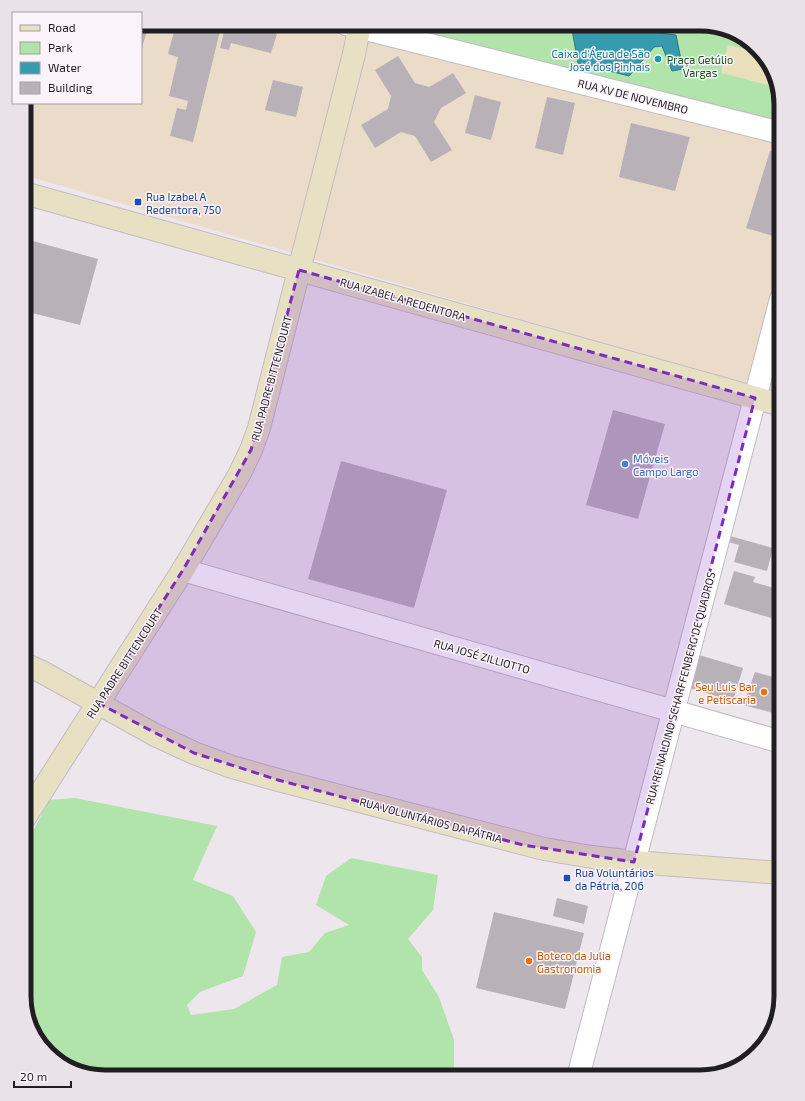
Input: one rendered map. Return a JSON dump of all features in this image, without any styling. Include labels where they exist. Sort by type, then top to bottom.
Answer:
[{"type":"main road","name":"RUA PADRE BITTENCOURT","points":[[31,808],[183,570],[252,450],[259,428],[354,54],[355,31]]},
{"type":"main road","name":"RUA IZABEL A REDENTORA","points":[[31,195],[774,403]]},
{"type":"main road","name":"RUA VOLUNTÁRIOS DA PÁTRIA","points":[[31,667],[162,738],[194,753],[232,767],[523,845],[568,854],[634,862],[774,872]]},
{"type":"street","name":"RUA XV DE NOVEMBRO","points":[[379,31],[774,131]]},
{"type":"street","name":"RUA REINALDINO SCHARFFENBERG DE QUADROS","points":[[580,1070],[774,326]]},
{"type":"street","name":"RUA JOSÉ ZILLIOTTO","points":[[183,570],[774,740]]},
{"type":"highlighted area","points":[[299,270],[755,398],[634,862],[523,845],[278,780],[194,753],[98,703],[183,570],[251,450]]},
{"type":"shaded area","points":[[142,31],[705,31],[724,35],[749,49],[759,60],[768,77],[773,96],[774,393],[31,177],[31,104],[142,104]]},
{"type":"green space","name":"Praça Getúlio Vargas","points":[[416,31],[714,32],[733,39],[749,49],[759,60],[771,86],[774,105],[774,127]]},
{"type":"green space","points":[[75,798],[217,826],[193,880],[233,896],[256,932],[243,976],[200,992],[187,1005],[191,1015],[234,1009],[277,985],[282,957],[309,952],[325,933],[349,925],[316,905],[326,876],[351,858],[438,875],[433,910],[408,939],[422,957],[422,970],[439,997],[454,1040],[454,1070],[100,1070],[81,1066],[60,1055],[46,1041],[41,1033],[34,1015],[31,996],[31,835],[49,800]]},
{"type":"sand","points":[[728,45],[750,50],[764,68],[771,86],[721,73]]},
{"type":"water","points":[[572,31],[644,31],[676,35],[683,69],[672,71],[662,46],[654,47],[629,76],[578,63]]},
{"type":"building","points":[[142,31],[147,31],[142,48]]},
{"type":"building","points":[[174,31],[220,31],[193,142],[170,136],[177,108],[186,110],[188,101],[169,96],[178,57],[168,54]]},
{"type":"building","points":[[224,31],[266,31],[277,34],[271,53],[231,43],[229,50],[220,48]]},
{"type":"building","points":[[398,56],[415,83],[429,87],[453,73],[466,93],[441,108],[434,122],[452,150],[431,162],[415,136],[401,132],[375,148],[361,125],[388,109],[391,96],[375,70]]},
{"type":"building","points":[[273,80],[303,87],[296,117],[265,110]]},
{"type":"building","points":[[475,95],[501,102],[491,140],[465,133]]},
{"type":"building","points":[[547,97],[575,103],[563,155],[535,148]]},
{"type":"building","points":[[631,123],[690,137],[675,191],[619,177]]},
{"type":"building","points":[[770,151],[774,152],[774,236],[746,228]]},
{"type":"building","points":[[33,241],[98,259],[80,325],[31,313],[31,248]]},
{"type":"building","name":"Móveis Campo Largo","points":[[613,410],[665,424],[638,519],[586,505]]},
{"type":"building","points":[[341,461],[447,490],[414,608],[308,579]]},
{"type":"building","points":[[730,536],[773,548],[767,571],[734,562],[739,545],[728,542]]},
{"type":"building","points":[[734,571],[755,577],[753,582],[774,588],[774,619],[724,604]]},
{"type":"building","points":[[699,655],[743,668],[733,701],[689,688]]},
{"type":"building","name":"Seu Luis Bar e Petiscaria","points":[[755,672],[774,677],[774,713],[743,705]]},
{"type":"building","points":[[557,898],[588,906],[584,924],[553,916]]},
{"type":"building","name":"Boteco da Julia Gastronomia","points":[[494,912],[584,933],[565,1009],[476,988]]},
{"type":"place","name":"Caixa d'Água de São José dos Pinhais","points":[[658,59]]},
{"type":"place","name":"Rua Izabel A Redentora, 750","points":[[138,202]]},
{"type":"place","name":"Móveis Campo Largo","points":[[625,464]]},
{"type":"place","name":"Seu Luis Bar e Petiscaria","points":[[764,692]]},
{"type":"place","name":"Rua Voluntários da Pátria, 206","points":[[567,878]]},
{"type":"place","name":"Boteco da Julia Gastronomia","points":[[529,961]]}]
